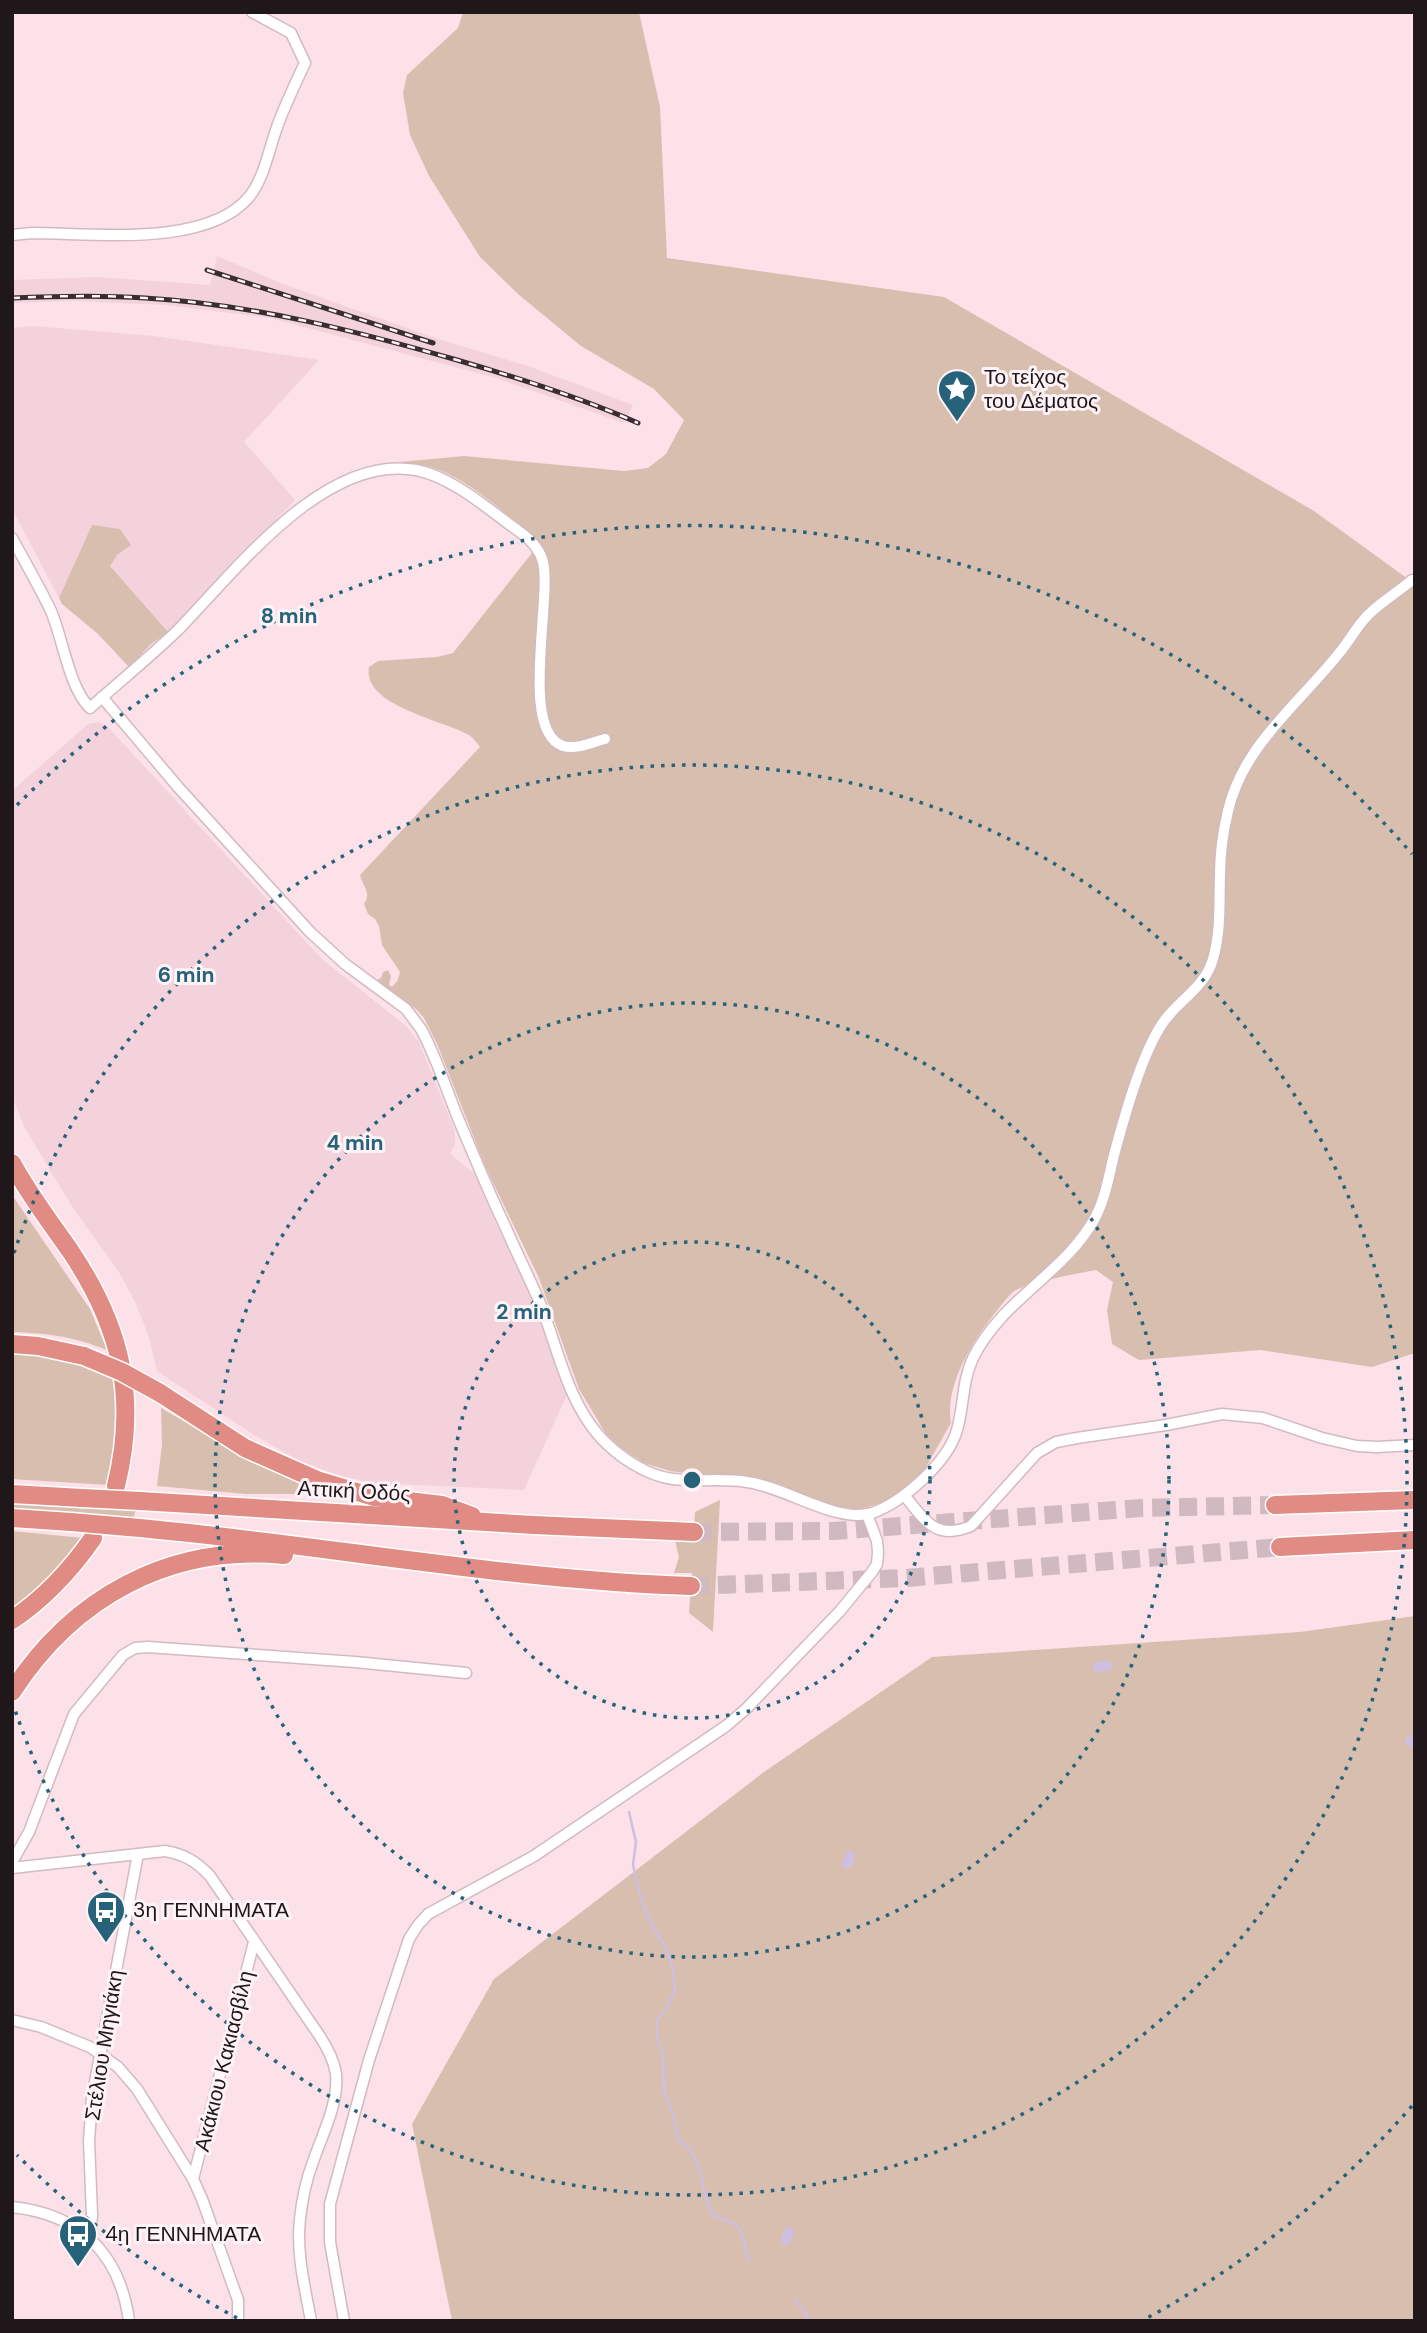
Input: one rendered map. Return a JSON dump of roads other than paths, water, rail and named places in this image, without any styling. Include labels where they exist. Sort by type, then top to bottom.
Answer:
[{"type":"highway","points":[[12,1163],[81,1267],[103,1307],[117,1345],[125,1384],[126,1411],[122,1461],[116,1486]]},
{"type":"highway","points":[[12,1344],[38,1346],[84,1356],[122,1372],[160,1393],[245,1448],[304,1475],[374,1497],[442,1505],[489,1522]]},
{"type":"highway","name":"Αττική Οδός","points":[[12,1494],[694,1532]]},
{"type":"highway","points":[[1275,1505],[1415,1500]]},
{"type":"highway","points":[[12,1518],[286,1544],[554,1577],[691,1586]]},
{"type":"highway","points":[[12,1620],[58,1584],[93,1538]]},
{"type":"highway","points":[[1280,1547],[1415,1540]]},
{"type":"highway","points":[[12,1692],[29,1667],[71,1622],[114,1591],[160,1569],[192,1560],[249,1553],[415,1561]]},
{"type":"street","points":[[12,235],[161,234],[199,228],[228,215],[250,196],[294,84],[305,63],[291,33],[252,12]]},
{"type":"street","points":[[12,537],[51,611],[79,695],[90,708],[175,633],[298,508],[339,484],[382,469],[400,468],[433,475],[451,484],[532,541],[543,561],[544,574],[541,646],[541,703],[544,725],[554,741],[564,746],[574,747],[605,739]]},
{"type":"street","points":[[102,697],[178,787],[310,932],[345,964],[405,1009],[421,1029],[534,1289],[567,1379],[579,1406],[601,1438],[619,1455],[665,1478],[757,1483],[844,1515],[867,1514],[904,1495],[924,1477],[955,1437],[963,1386],[974,1357],[990,1332],[1020,1298],[1071,1252],[1098,1213],[1121,1130],[1153,1041],[1164,1021],[1206,978],[1213,959],[1220,922],[1220,857],[1229,808],[1252,755],[1340,652],[1356,628],[1372,611],[1412,580]]},
{"type":"street","points":[[904,1495],[935,1529],[949,1532],[960,1530],[971,1525],[1037,1453],[1056,1443],[1106,1433],[1166,1426],[1222,1414],[1263,1418],[1322,1438],[1357,1446],[1415,1445]]},
{"type":"street","points":[[344,2321],[330,2242],[330,2204],[369,2060],[409,1939],[418,1925],[428,1914],[534,1856],[578,1828],[747,1709],[840,1611],[877,1564],[877,1541],[867,1514]]},
{"type":"street","points":[[12,1865],[29,1832],[74,1714],[123,1655],[135,1648],[342,1661],[466,1673]]},
{"type":"street","points":[[12,1865],[165,1851],[185,1856],[210,1876],[319,2035],[336,2073],[335,2095],[306,2185],[299,2222],[299,2243],[311,2321]]},
{"type":"street","name":"Στέλιου Μηγιάκη","points":[[90,2237],[92,2215],[89,2141],[92,2098],[138,1854]]},
{"type":"street","name":"Ακάκιου Κακιασβίλη","points":[[193,2179],[254,1942]]},
{"type":"street","points":[[12,2020],[76,2040],[100,2053],[118,2067],[137,2089],[193,2179],[212,2224],[238,2300],[238,2321]]},
{"type":"street","points":[[12,2207],[33,2210],[59,2219],[90,2237],[101,2249],[115,2277],[129,2321]]},
{"type":"waterway","points":[[1098,1667],[1107,1666]]},
{"type":"waterway","points":[[1410,1741],[1415,1740]]},
{"type":"waterway","points":[[629,1812],[636,1842],[633,1865],[641,1898],[673,1968],[675,1990],[668,2006],[657,2020],[657,2037],[663,2055],[664,2092],[674,2117],[678,2139],[690,2150],[698,2164],[713,2216],[737,2226],[749,2261]]},
{"type":"waterway","points":[[847,1864],[850,1856]]},
{"type":"waterway","points":[[786,2240],[789,2232]]},
{"type":"waterway","points":[[795,2300],[811,2321]]},
{"type":"tunnel","points":[[694,1532],[834,1531],[1141,1508],[1275,1505]]},
{"type":"tunnel","points":[[691,1586],[906,1578],[1280,1547]]},
{"type":"railway","points":[[207,270],[433,343]]},
{"type":"railway","points":[[12,298],[112,296],[185,301],[303,320],[503,374],[571,396],[638,423]]},
{"type":"place","name":"Το τείχος του Δέματος","points":[[957,423]]},
{"type":"place","name":"3η ΓΕΝΝΗΜΑΤΑ","points":[[106,1944]]},
{"type":"place","name":"4η ΓΕΝΝΗΜΑΤΑ","points":[[78,2268]]}]
